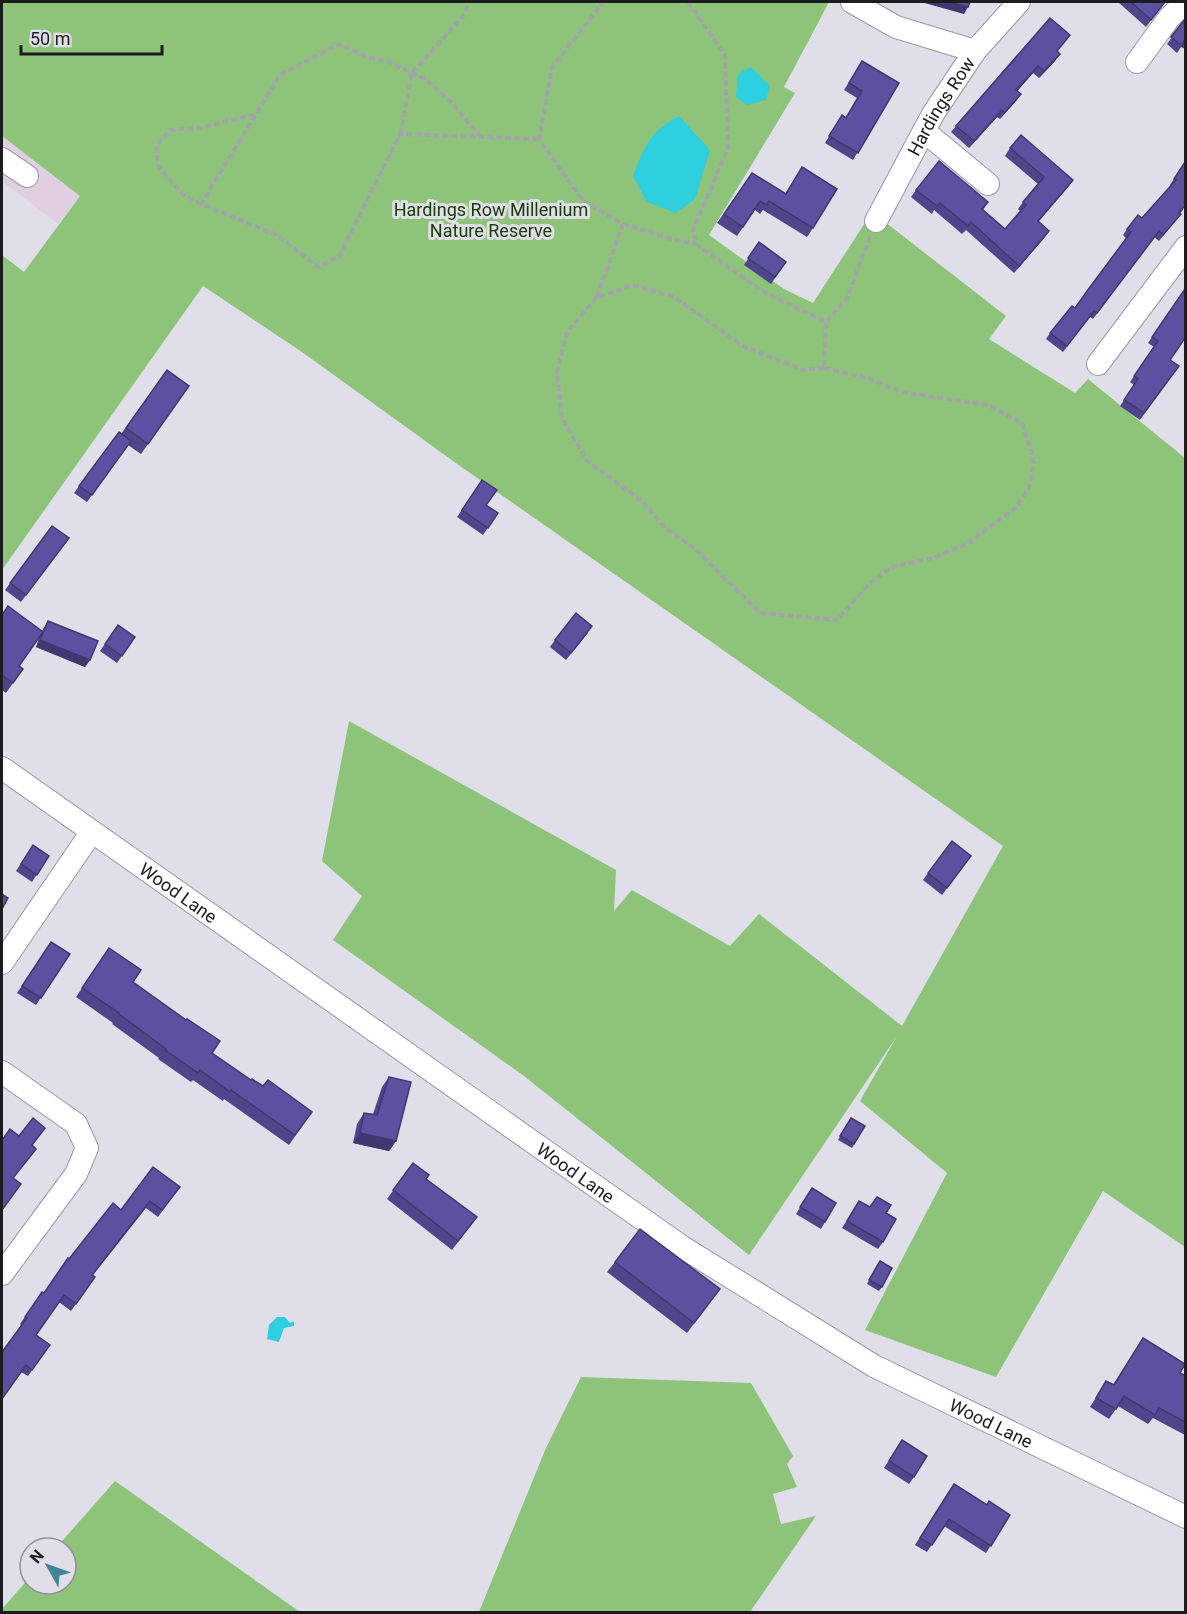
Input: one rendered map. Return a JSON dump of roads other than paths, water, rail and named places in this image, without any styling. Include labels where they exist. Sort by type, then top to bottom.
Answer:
[{"type":"street","points":[[852,2],[896,27],[975,51]]},
{"type":"street","name":"Hardings Row","points":[[876,221],[933,114],[975,51],[1019,2]]},
{"type":"street","points":[[1137,62],[1168,18],[1185,2]]},
{"type":"street","points":[[924,131],[988,184]]},
{"type":"street","points":[[2,159],[27,176]]},
{"type":"street","points":[[1098,364],[1185,247]]},
{"type":"street","name":"Wood Lane","points":[[2,768],[91,833],[694,1254],[874,1366],[1185,1517]]},
{"type":"street","points":[[2,963],[91,833]]},
{"type":"street","points":[[2,1072],[76,1124],[87,1148],[76,1174],[2,1274]]},
{"type":"water","points":[[751,67],[770,86],[766,100],[747,105],[736,97],[738,74]]},
{"type":"water","points":[[679,116],[710,150],[695,199],[676,213],[647,202],[633,176],[649,141],[661,128]]},
{"type":"water","points":[[277,1317],[285,1317],[290,1323],[294,1321],[294,1326],[284,1328],[279,1342],[267,1339],[269,1325]]},
{"type":"park label","name":"Hardings Row Millenium Nature Reserve","points":[[491,219]]}]
